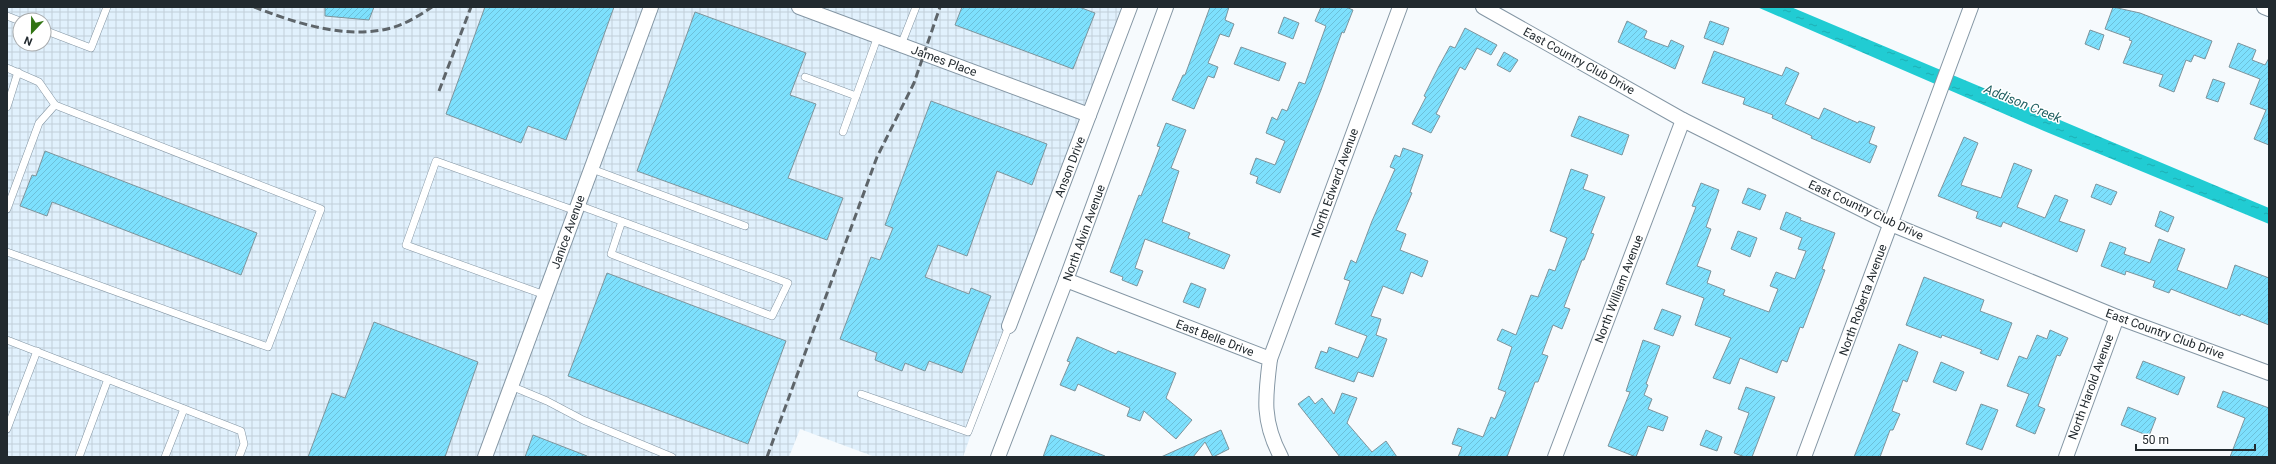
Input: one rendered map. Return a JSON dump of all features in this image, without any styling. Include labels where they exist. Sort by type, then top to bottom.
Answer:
[{"type":"street","name":"Janice Avenue","points":[[485,457],[651,7]]},
{"type":"street","name":"James Place","points":[[799,7],[1089,115]]},
{"type":"street","name":"Anson Drive","points":[[1009,326],[1130,7]]},
{"type":"street","name":"North Alvin Avenue","points":[[998,457],[1066,280],[1166,7]]},
{"type":"street","name":"North Edward Avenue","points":[[1270,359],[1400,7]]},
{"type":"street","name":"East Country Club Drive","points":[[1483,7],[1683,120],[1891,224],[2117,317],[2269,373]]},
{"type":"street","name":"North Roberta Avenue","points":[[1804,457],[1971,7]]},
{"type":"street","points":[[2264,7],[2269,9]]},
{"type":"street","name":"North William Avenue","points":[[1555,457],[1683,120]]},
{"type":"street","name":"East Belle Drive","points":[[1066,280],[1270,359],[1264,402],[1271,439],[1281,457]]},
{"type":"street","name":"North Harold Avenue","points":[[2066,457],[2117,317]]},
{"type":"lane","points":[[52,33],[91,48],[107,7]]},
{"type":"lane","points":[[901,45],[916,7]]},
{"type":"lane","points":[[843,132],[878,36]]},
{"type":"lane","points":[[7,68],[39,82],[55,104],[321,209],[268,347],[7,252]]},
{"type":"lane","points":[[7,107],[18,72]]},
{"type":"lane","points":[[804,77],[856,96]]},
{"type":"lane","points":[[7,208],[39,123],[55,104]]},
{"type":"lane","points":[[545,295],[406,244],[436,161],[577,208],[622,221],[788,283],[772,316],[611,254],[622,221]]},
{"type":"lane","points":[[592,169],[745,226]]},
{"type":"lane","points":[[860,394],[968,432],[1009,326]]},
{"type":"lane","points":[[7,340],[241,431],[244,444],[239,457]]},
{"type":"lane","points":[[7,429],[36,351]]},
{"type":"lane","points":[[79,457],[108,379]]},
{"type":"lane","points":[[511,386],[547,401],[583,420],[672,457]]},
{"type":"lane","points":[[165,457],[184,408]]},
{"type":"shaded area","points":[[7,7],[1130,7],[1009,326],[963,457],[875,457],[800,429],[789,457],[7,457]]},
{"type":"water","points":[[1757,7],[1791,7],[2269,208],[2269,224],[2044,131]]},
{"type":"building","points":[[325,7],[374,7],[369,20],[325,16]]},
{"type":"building","points":[[485,7],[614,7],[566,140],[528,126],[521,143],[446,114]]},
{"type":"building","points":[[962,7],[1079,7],[1095,13],[1073,69],[955,25]]},
{"type":"building","points":[[1210,7],[1229,7],[1225,20],[1234,24],[1229,37],[1220,34],[1208,63],[1218,67],[1214,78],[1208,76],[1194,109],[1172,100],[1183,75],[1185,75]]},
{"type":"building","points":[[1321,7],[1346,7],[1353,10],[1344,33],[1342,32],[1321,90],[1280,193],[1256,183],[1258,177],[1250,174],[1256,158],[1275,165],[1285,141],[1266,133],[1272,117],[1277,120],[1282,109],[1287,111],[1299,82],[1305,84],[1326,26],[1315,21]]},
{"type":"building","points":[[2113,7],[2140,13],[2212,41],[2205,59],[2194,55],[2191,62],[2186,60],[2174,92],[2159,86],[2163,75],[2123,63],[2132,41],[2129,40],[2130,38],[2105,29]]},
{"type":"building","points":[[695,12],[806,53],[790,95],[816,104],[788,178],[843,198],[827,240],[637,171]]},
{"type":"building","points":[[1284,17],[1299,23],[1293,39],[1278,33]]},
{"type":"building","points":[[1627,21],[1647,31],[1644,38],[1668,47],[1671,40],[1684,46],[1675,69],[1618,42]]},
{"type":"building","points":[[1710,21],[1729,28],[1723,45],[1704,38]]},
{"type":"building","points":[[1465,28],[1497,45],[1491,55],[1477,48],[1465,70],[1460,67],[1436,114],[1440,116],[1431,133],[1412,124],[1426,97],[1424,96],[1450,46],[1455,48]]},
{"type":"building","points":[[2090,30],[2104,35],[2099,50],[2085,44]]},
{"type":"building","points":[[2238,43],[2256,50],[2252,60],[2265,65],[2269,58],[2269,145],[2254,139],[2266,110],[2250,104],[2260,79],[2229,67]]},
{"type":"building","points":[[1241,47],[1286,63],[1279,81],[1234,64]]},
{"type":"building","points":[[1714,51],[1782,76],[1786,67],[1799,73],[1785,104],[1819,119],[1824,108],[1858,123],[1859,121],[1875,127],[1869,143],[1877,146],[1870,163],[1811,138],[1812,136],[1772,118],[1773,115],[1743,104],[1745,98],[1702,83]]},
{"type":"building","points":[[1504,52],[1518,60],[1510,72],[1497,65]]},
{"type":"building","points":[[2213,79],[2225,83],[2218,102],[2206,98]]},
{"type":"building","points":[[931,101],[1047,144],[1032,185],[997,171],[967,256],[938,245],[925,277],[969,294],[971,288],[991,296],[962,373],[929,361],[925,371],[905,363],[902,371],[875,360],[877,353],[840,339],[871,257],[880,260],[893,228],[885,225]]},
{"type":"building","points":[[1579,116],[1629,135],[1622,155],[1571,136]]},
{"type":"building","points":[[1166,123],[1186,130],[1171,168],[1179,171],[1162,222],[1190,233],[1188,238],[1230,255],[1224,269],[1145,239],[1135,268],[1143,271],[1137,286],[1122,280],[1123,277],[1110,272],[1139,195],[1141,196],[1160,147],[1157,146]]},
{"type":"building","points":[[1964,137],[1978,143],[1961,185],[2001,198],[2014,163],[2032,170],[2017,207],[2045,218],[2055,195],[2068,200],[2059,221],[2085,230],[2077,252],[2003,222],[2001,227],[1976,218],[1978,212],[1938,196]]},
{"type":"building","points":[[1403,148],[1423,155],[1410,192],[1412,193],[1396,230],[1406,234],[1400,250],[1428,261],[1422,277],[1411,272],[1403,294],[1383,286],[1371,316],[1381,319],[1376,335],[1387,339],[1373,377],[1358,372],[1354,382],[1315,368],[1321,351],[1327,353],[1329,347],[1358,358],[1367,336],[1335,324],[1350,281],[1344,279],[1351,260],[1356,263],[1372,221],[1395,169],[1390,167],[1395,155],[1400,157]]},
{"type":"building","points":[[45,151],[257,233],[241,275],[52,202],[47,216],[20,206],[32,175],[36,176]]},
{"type":"building","points":[[1571,169],[1588,175],[1583,189],[1605,197],[1591,233],[1594,234],[1584,260],[1582,260],[1564,307],[1570,309],[1562,329],[1553,325],[1542,354],[1548,356],[1538,382],[1535,382],[1507,457],[1458,457],[1462,447],[1452,444],[1458,428],[1483,437],[1491,417],[1495,419],[1506,392],[1498,389],[1512,347],[1497,340],[1502,329],[1516,335],[1531,295],[1538,297],[1549,269],[1555,271],[1567,238],[1550,231]]},
{"type":"building","points":[[1701,183],[1719,190],[1706,227],[1711,229],[1697,266],[1711,271],[1707,283],[1725,290],[1723,295],[1769,312],[1778,289],[1770,286],[1776,272],[1795,279],[1806,251],[1798,249],[1802,238],[1780,229],[1786,212],[1801,218],[1800,220],[1835,233],[1822,269],[1825,270],[1803,328],[1800,327],[1787,362],[1782,360],[1777,373],[1740,358],[1730,384],[1713,378],[1731,338],[1695,325],[1704,298],[1666,284],[1696,207],[1692,206]]},
{"type":"building","points":[[2096,184],[2117,192],[2111,205],[2091,197]]},
{"type":"building","points":[[1748,188],[1766,195],[1760,210],[1742,203]]},
{"type":"building","points":[[2160,211],[2174,217],[2168,232],[2155,226]]},
{"type":"building","points":[[1738,231],[1757,238],[1750,257],[1731,249]]},
{"type":"building","points":[[2159,239],[2185,249],[2177,270],[2227,289],[2235,265],[2269,278],[2269,325],[2241,314],[2240,316],[2171,289],[2169,293],[2153,287],[2155,281],[2126,271],[2125,275],[2101,266],[2110,242],[2126,248],[2124,254],[2150,263]]},
{"type":"building","points":[[607,273],[786,341],[748,444],[568,376]]},
{"type":"building","points":[[1924,277],[1984,300],[1980,311],[2012,323],[1998,360],[1980,353],[1982,350],[1942,335],[1941,338],[1906,325]]},
{"type":"building","points":[[1191,283],[1206,289],[1199,308],[1183,302]]},
{"type":"building","points":[[1662,309],[1681,316],[1673,336],[1654,329]]},
{"type":"building","points":[[374,322],[478,362],[445,457],[308,457],[332,393],[345,398]]},
{"type":"building","points":[[2050,330],[2068,338],[2060,356],[2057,355],[2038,406],[2045,409],[2035,434],[2016,426],[2029,394],[2007,386],[2019,356],[2027,359],[2037,335],[2047,339]]},
{"type":"building","points":[[1077,337],[1116,354],[1118,351],[1176,373],[1166,398],[1192,420],[1176,439],[1144,411],[1140,421],[1127,416],[1130,408],[1078,384],[1075,391],[1060,385],[1070,362],[1067,361]]},
{"type":"building","points":[[1643,340],[1660,346],[1646,384],[1648,385],[1644,395],[1652,399],[1648,409],[1668,417],[1663,431],[1648,426],[1636,457],[1608,446],[1630,392],[1626,391]]},
{"type":"building","points":[[1899,344],[1918,352],[1907,382],[1903,380],[1892,411],[1900,414],[1893,430],[1890,430],[1880,457],[1854,457]]},
{"type":"building","points":[[2143,361],[2185,377],[2178,395],[2136,378]]},
{"type":"building","points":[[1941,362],[1964,372],[1956,391],[1933,382]]},
{"type":"building","points":[[1746,387],[1775,397],[1752,457],[1745,457],[1734,453],[1749,413],[1738,409]]},
{"type":"building","points":[[2223,391],[2269,408],[2269,457],[2230,457],[2245,418],[2217,407]]},
{"type":"building","points":[[1342,393],[1357,398],[1347,423],[1372,452],[1386,441],[1397,457],[1340,457],[1298,404],[1309,396],[1315,404],[1322,398],[1334,414]]},
{"type":"building","points":[[1981,404],[1998,410],[1982,450],[1966,444]]},
{"type":"building","points":[[2128,407],[2156,418],[2149,436],[2121,425]]},
{"type":"building","points":[[1221,430],[1229,449],[1213,457],[1205,442],[1193,457],[1161,457]]},
{"type":"building","points":[[1706,430],[1722,437],[1717,451],[1700,445]]},
{"type":"building","points":[[533,435],[587,456],[587,457],[525,457]]},
{"type":"building","points":[[1051,435],[1105,456],[1043,457]]},
{"type":"railway","points":[[254,7],[304,24],[339,31],[357,32],[391,28],[413,19],[432,7]]},
{"type":"railway","points":[[439,91],[471,7]]},
{"type":"railway","points":[[767,457],[877,157],[914,83],[940,7]]},
{"type":"water label","name":"Addison Creek","points":[[2023,103]]}]
